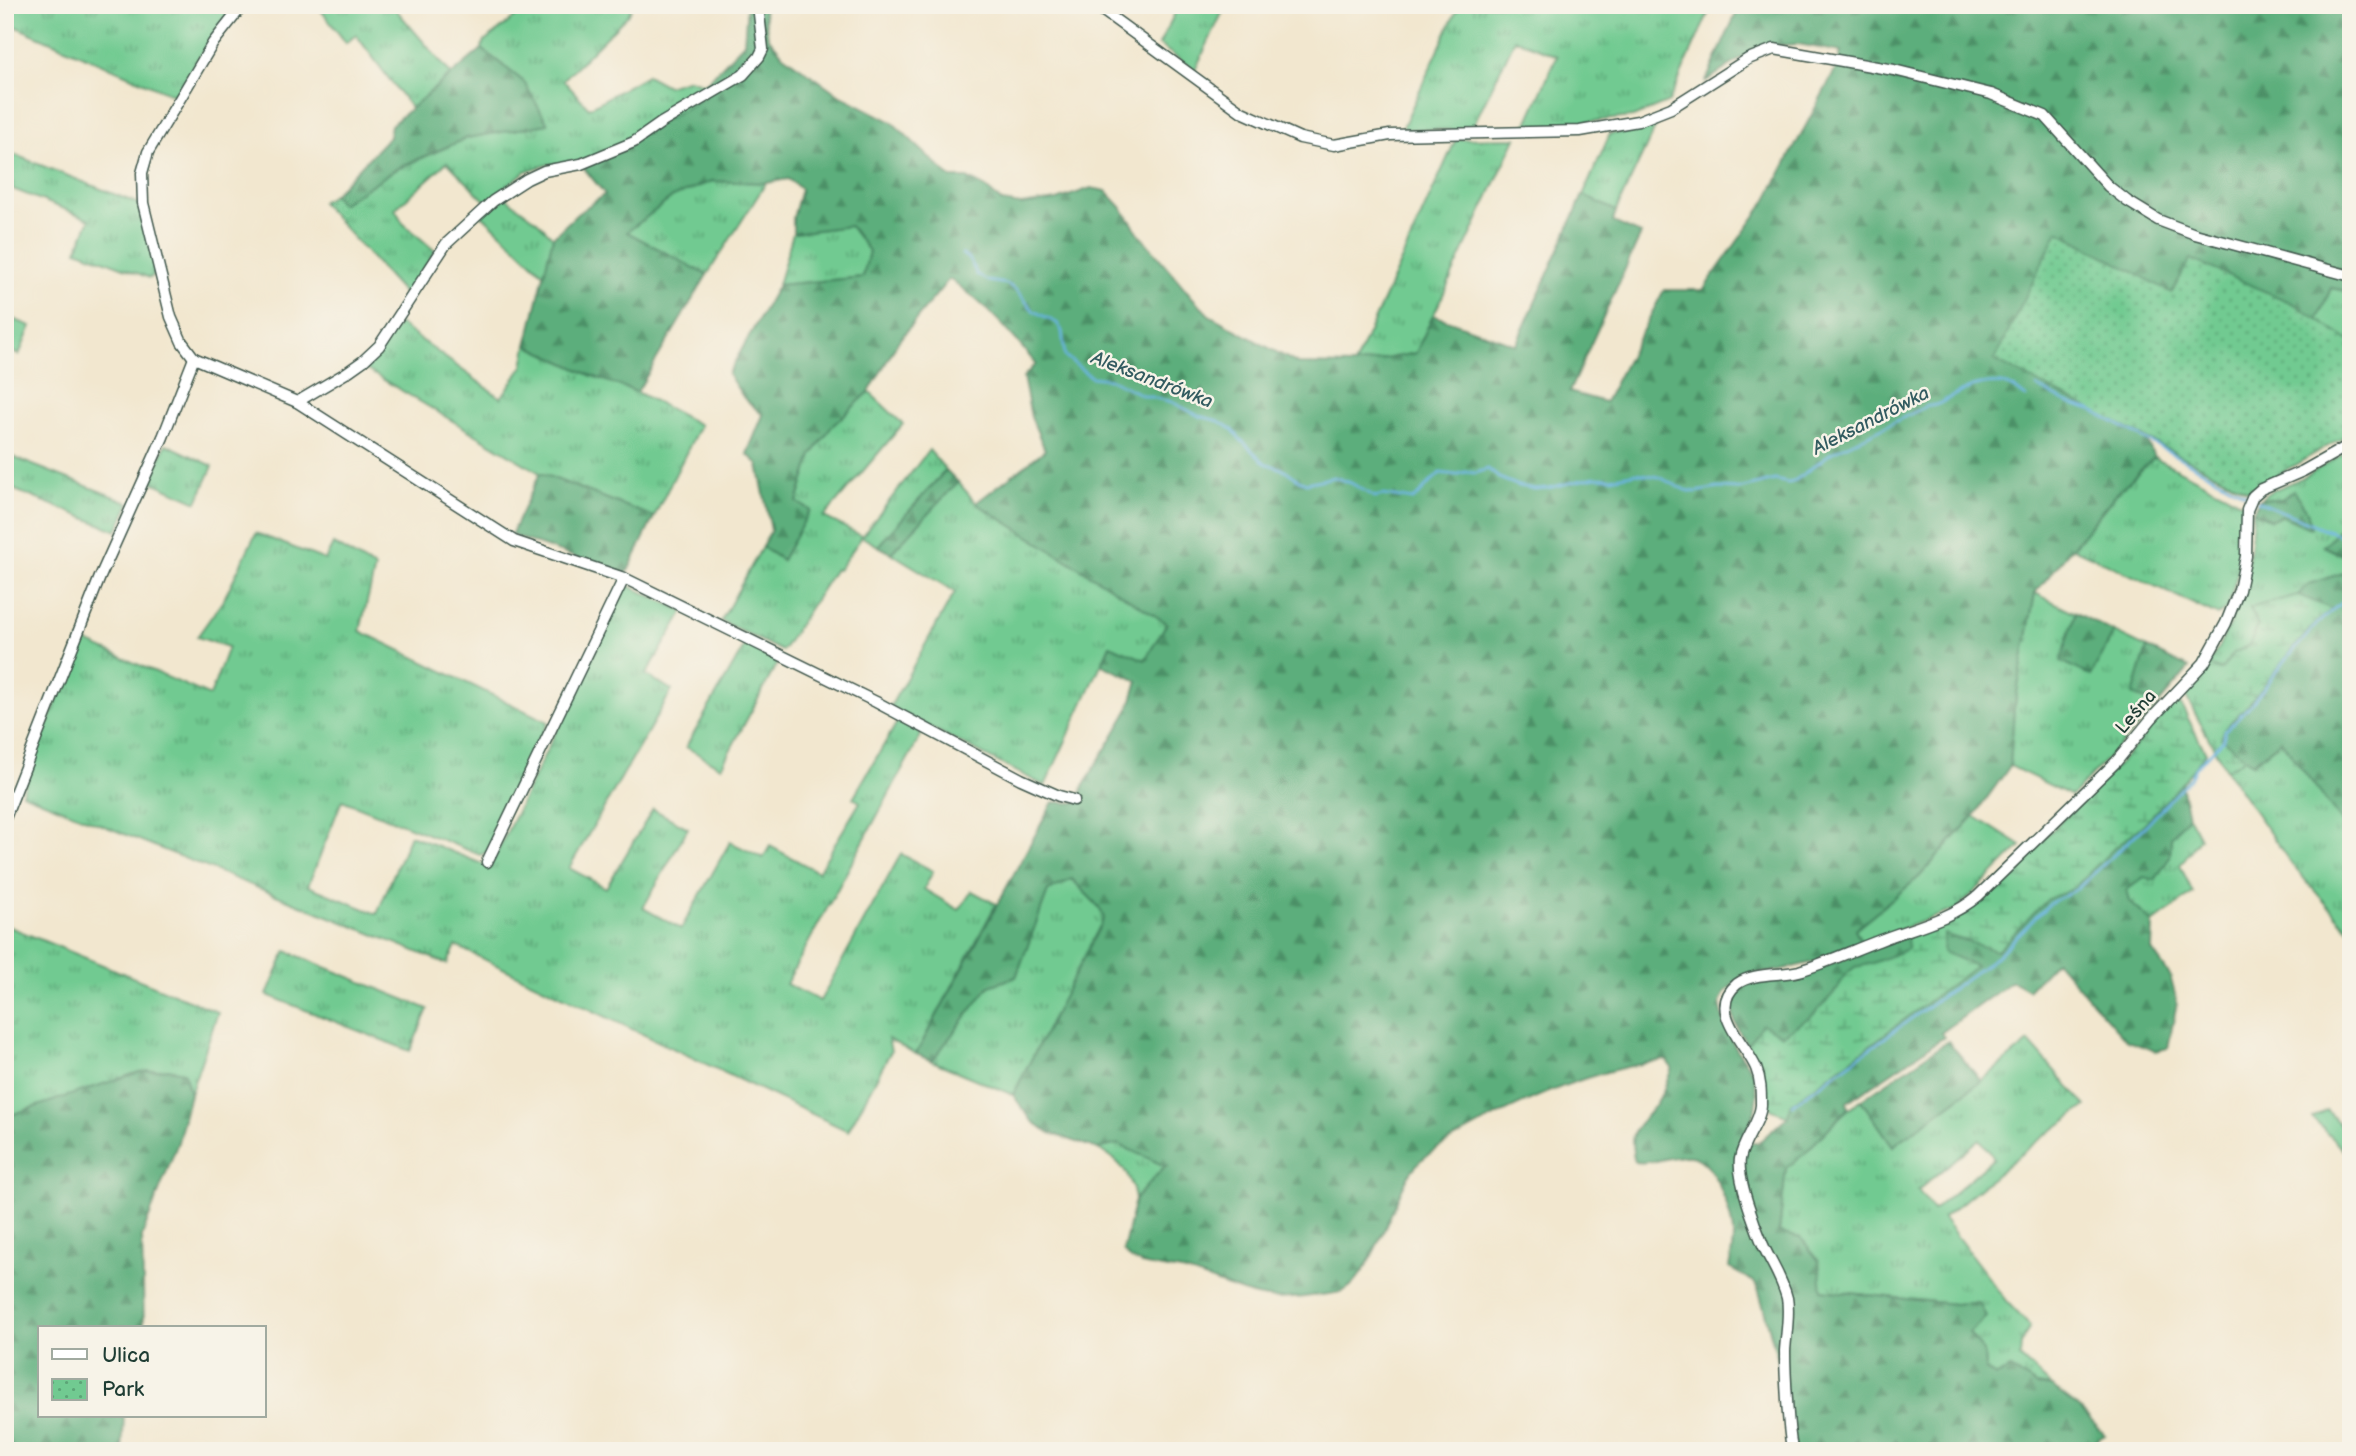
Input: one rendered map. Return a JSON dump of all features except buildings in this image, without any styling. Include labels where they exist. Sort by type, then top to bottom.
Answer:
[{"type":"street","points":[[243,5],[213,43],[154,141],[142,173],[143,203],[171,317],[194,358],[297,402],[514,541],[624,578],[876,702],[1021,779],[1074,800]]},
{"type":"street","points":[[297,402],[346,373],[379,345],[446,244],[493,201],[544,171],[581,164],[634,142],[743,75],[763,49],[758,5]]},
{"type":"street","points":[[1095,5],[1242,111],[1300,138],[1334,145],[1390,135],[1580,131],[1638,121],[1671,108],[1748,59],[1774,49],[1894,70],[1991,94],[2045,116],[2108,186],[2158,220],[2195,234],[2351,276]]},
{"type":"street","points":[[5,818],[100,577],[163,438],[194,358]]},
{"type":"street","name":"Leśna","points":[[1793,1451],[1785,1358],[1787,1301],[1781,1279],[1763,1245],[1742,1182],[1740,1160],[1760,1110],[1761,1087],[1755,1067],[1734,1035],[1727,1007],[1729,994],[1747,978],[1795,972],[1831,961],[1961,910],[2019,859],[2116,762],[2204,663],[2217,642],[2239,590],[2246,556],[2247,510],[2253,496],[2261,489],[2303,471],[2351,444]]},
{"type":"street","points":[[487,862],[624,578]]},
{"type":"green space","points":[[5,5],[234,5],[176,96],[5,22]]},
{"type":"green space","points":[[317,5],[392,5],[451,74],[411,108],[356,35],[346,43]]},
{"type":"green space","points":[[530,5],[633,5],[628,15],[563,80],[589,108],[647,75],[667,86],[689,79],[705,84],[705,97],[583,167],[550,164],[526,171],[486,202],[447,162],[395,209],[403,223],[435,251],[406,296],[321,202],[333,195],[342,204],[393,171],[467,138],[547,124],[524,82],[482,49],[483,43]]},
{"type":"green space","points":[[1179,5],[1226,5],[1195,70],[1159,45]]},
{"type":"green space","points":[[1459,5],[1712,5],[1669,102],[1633,117],[1525,128],[1557,56],[1515,39],[1471,130],[1402,129]]},
{"type":"green space","points":[[1740,5],[2334,5],[2351,27],[2351,292],[2331,288],[2317,320],[2294,304],[2190,259],[2172,293],[2058,231],[1995,360],[2145,437],[2154,457],[2115,495],[2035,593],[2014,709],[2010,766],[1974,816],[1919,877],[1855,929],[1862,943],[1832,958],[1771,972],[1745,974],[1725,992],[1720,1003],[1724,1023],[1734,1045],[1754,1074],[1757,1093],[1755,1111],[1740,1144],[1758,1143],[1788,1116],[1790,1105],[1975,966],[1943,952],[1944,933],[1997,951],[2048,899],[2075,887],[2111,851],[2144,824],[2181,784],[2188,816],[2171,837],[2170,857],[2155,880],[2144,877],[2127,890],[2130,902],[2153,923],[2152,950],[2170,976],[2177,1002],[2168,1048],[2156,1051],[2127,1041],[2056,961],[2028,990],[2012,981],[1941,1033],[1944,1037],[1847,1102],[1848,1108],[1804,1154],[1786,1168],[1779,1233],[1801,1238],[1819,1261],[1822,1290],[1954,1304],[1979,1302],[1986,1317],[1969,1333],[1984,1352],[1985,1370],[1996,1376],[2011,1369],[2036,1385],[2052,1387],[2077,1406],[2105,1435],[2078,1451],[1791,1451],[1782,1375],[1759,1291],[1754,1282],[1729,1268],[1733,1244],[1732,1227],[1726,1201],[1714,1176],[1698,1159],[1689,1156],[1635,1162],[1632,1139],[1634,1132],[1663,1091],[1672,1068],[1666,1060],[1613,1070],[1561,1087],[1486,1121],[1433,1151],[1409,1175],[1372,1255],[1354,1282],[1342,1291],[1290,1298],[1261,1297],[1186,1272],[1143,1264],[1129,1257],[1123,1251],[1135,1199],[1165,1166],[1118,1144],[1098,1149],[1050,1133],[1032,1121],[1013,1095],[1104,918],[1099,907],[1072,879],[1048,891],[1016,977],[989,986],[932,1061],[916,1054],[1053,802],[1078,803],[1083,787],[1129,709],[1138,681],[1102,665],[1110,645],[1145,660],[1167,623],[976,503],[1045,450],[1031,417],[1023,377],[1036,364],[996,318],[974,297],[949,279],[899,340],[869,392],[832,426],[812,455],[797,502],[810,510],[782,560],[762,547],[771,530],[758,464],[747,454],[763,415],[744,398],[728,374],[778,285],[863,277],[869,251],[850,226],[793,233],[793,218],[801,189],[788,179],[766,183],[712,181],[673,197],[627,232],[707,275],[637,392],[590,375],[527,345],[553,237],[577,214],[605,194],[583,167],[705,97],[705,84],[744,43],[747,6],[763,6],[768,37],[783,55],[838,94],[892,122],[951,178],[967,178],[986,188],[1002,202],[1021,205],[1057,200],[1091,188],[1106,191],[1209,315],[1298,364],[1354,365],[1416,353],[1433,315],[1516,345],[1583,195],[1616,211],[1613,222],[1641,234],[1569,392],[1605,402],[1664,290],[1703,290],[1766,201],[1837,67],[1841,52],[1798,44],[1759,47],[1706,81]]},
{"type":"green space","points":[[482,49],[524,82],[548,124],[467,138],[398,168],[341,204],[333,195],[389,137],[391,125]]},
{"type":"green space","points":[[1659,119],[1616,211],[1583,195],[1610,134],[1628,132]]},
{"type":"green space","points":[[1516,138],[1416,353],[1354,365],[1456,139]]},
{"type":"green space","points":[[5,151],[139,204],[157,273],[150,278],[77,250],[90,219],[5,186]]},
{"type":"green space","points":[[712,181],[766,183],[707,275],[626,232],[673,197]]},
{"type":"green space","points":[[505,197],[553,237],[544,274],[481,214]]},
{"type":"green space","points":[[850,226],[869,251],[863,277],[778,285],[793,233]]},
{"type":"green space","points":[[2058,231],[2172,293],[2190,259],[2294,304],[2351,342],[2351,433],[2249,491],[1994,360]]},
{"type":"green space","points":[[2331,288],[2351,292],[2351,342],[2317,320]]},
{"type":"green space","points":[[5,316],[31,326],[19,355],[5,349]]},
{"type":"green space","points":[[399,324],[501,398],[523,366],[527,345],[590,375],[637,392],[700,425],[654,517],[540,473],[362,367]]},
{"type":"green space","points":[[869,392],[903,424],[824,517],[862,536],[929,450],[946,470],[878,546],[862,537],[838,570],[835,569],[782,651],[721,621],[762,547],[782,560],[810,510],[797,503],[812,455],[832,426]]},
{"type":"green space","points":[[166,444],[213,466],[197,502],[150,481]]},
{"type":"green space","points":[[2351,449],[2351,521],[2346,522],[2323,546],[2351,559],[2351,575],[2343,573],[2310,584],[2298,595],[2250,608],[2258,626],[2250,645],[2234,653],[2221,670],[2208,665],[2229,627],[2242,591],[2253,511],[2270,520],[2280,515],[2310,528],[2282,499],[2260,499]]},
{"type":"green space","points":[[5,454],[130,503],[117,531],[5,486]]},
{"type":"green space","points":[[2154,457],[2243,503],[2243,554],[2227,609],[2217,615],[2073,548],[2115,495]]},
{"type":"green space","points":[[946,470],[958,482],[891,553],[878,546]]},
{"type":"green space","points":[[540,473],[654,517],[626,575],[511,535]]},
{"type":"green space","points":[[958,482],[976,503],[1167,623],[1145,660],[1110,645],[1045,786],[890,707],[955,592],[891,553]]},
{"type":"green space","points":[[2293,490],[2307,511],[2311,528],[2281,515],[2270,520],[2253,511],[2260,499],[2282,499]]},
{"type":"green space","points":[[2351,521],[2351,559],[2323,546],[2346,522]]},
{"type":"green space","points":[[256,533],[325,560],[333,544],[375,568],[360,631],[548,722],[487,852],[480,855],[342,800],[308,886],[377,914],[410,835],[490,867],[627,585],[684,611],[646,675],[672,690],[569,868],[606,888],[653,809],[688,828],[643,908],[681,929],[730,842],[763,858],[770,846],[818,872],[860,802],[853,798],[899,719],[922,733],[786,984],[820,1001],[901,854],[933,871],[924,889],[959,910],[972,891],[996,904],[916,1054],[888,1039],[891,1051],[848,1131],[456,946],[447,964],[22,793],[80,639],[210,696],[228,647],[197,637],[224,599]]},
{"type":"green space","points":[[2343,573],[2351,575],[2351,834],[2281,741],[2252,763],[2220,738],[2230,722],[2252,700],[2300,641],[2332,609],[2298,595],[2309,584]]},
{"type":"green space","points":[[2035,593],[2076,613],[2062,661],[2091,676],[2114,632],[2147,648],[2134,694],[2157,706],[2072,796],[2010,766],[2014,709]]},
{"type":"green space","points":[[2298,595],[2332,609],[2300,641],[2227,727],[2221,738],[2245,758],[2226,770],[2185,695],[2187,687],[2208,665],[2221,670],[2234,653],[2250,645],[2258,626],[2250,608]]},
{"type":"green space","points":[[2076,613],[2114,632],[2091,676],[2061,661]]},
{"type":"green space","points":[[747,642],[778,662],[721,767],[686,747]]},
{"type":"green space","points":[[2147,648],[2189,668],[2157,706],[2133,694]]},
{"type":"green space","points":[[2174,702],[2181,705],[2206,753],[2144,824],[2111,851],[2075,887],[2048,899],[1997,951],[1944,934],[1943,952],[1976,966],[1790,1105],[1788,1116],[1772,1110],[1766,1102],[1747,1045],[1762,1024],[1782,1035],[1813,1015],[1837,990],[1844,976],[1855,967],[1908,949],[1907,935],[1947,920],[1983,898],[2119,764]]},
{"type":"green space","points":[[2281,741],[2351,832],[2351,932],[2292,865],[2226,770],[2245,758],[2253,763]]},
{"type":"green space","points":[[1974,816],[2021,846],[1957,909],[1862,943],[1855,929],[1919,877]]},
{"type":"green space","points":[[2188,816],[2200,838],[2180,865],[2193,893],[2153,923],[2129,902],[2127,890],[2170,857],[2171,837]]},
{"type":"green space","points":[[1072,879],[1099,907],[1105,918],[1013,1095],[932,1061],[989,986],[1016,977],[1048,891]]},
{"type":"green space","points":[[5,925],[218,1012],[190,1094],[184,1072],[167,1069],[139,1073],[5,1117]]},
{"type":"green space","points":[[1907,935],[1909,949],[1855,967],[1844,976],[1837,990],[1813,1015],[1782,1035],[1747,1045],[1735,1021],[1732,1002],[1733,995],[1747,984],[1794,977]]},
{"type":"green space","points":[[286,951],[428,1009],[410,1051],[267,995]]},
{"type":"green space","points":[[1948,1041],[1981,1081],[1893,1146],[1861,1100]]},
{"type":"green space","points":[[2029,1042],[2086,1106],[2032,1145],[1943,1218],[2007,1302],[2030,1326],[2021,1344],[2020,1357],[2052,1387],[2036,1385],[2011,1369],[1996,1376],[1985,1370],[1984,1352],[1969,1333],[1979,1302],[1954,1304],[1821,1290],[1779,1233],[1786,1167],[1851,1107],[1861,1100],[1893,1146]],"holes":[[[1980,1139],[1994,1158],[1933,1210],[1918,1190]]]},
{"type":"green space","points":[[168,1069],[184,1072],[190,1094],[178,1142],[142,1236],[144,1326],[38,1326],[38,1418],[124,1418],[122,1451],[5,1451],[5,1117],[139,1072]]},
{"type":"green space","points":[[2327,1110],[2351,1137],[2351,1158],[2312,1118]]},
{"type":"green space","points":[[1118,1144],[1165,1166],[1135,1199],[1131,1182],[1123,1169],[1098,1149]]},
{"type":"waterway","name":"Aleksandrówka","points":[[962,254],[970,260],[977,275],[988,281],[1007,284],[1016,290],[1034,311],[1057,323],[1062,331],[1065,356],[1091,377],[1110,379],[1142,395],[1172,402],[1199,416],[1219,421],[1233,430],[1265,463],[1285,470],[1306,483],[1334,477],[1375,497],[1383,495],[1413,500],[1440,473],[1456,475],[1488,469],[1499,478],[1535,489],[1595,477],[1611,478],[1637,473],[1659,477],[1685,490],[1696,492],[1718,488],[1739,489],[1775,480],[1788,483],[1831,453],[1967,389],[1998,384],[2012,387],[2026,397]]},
{"type":"waterway","name":"Aleksandrówka","points":[[2037,387],[2068,403],[2091,410],[2246,494]]},
{"type":"waterway","name":"Aleksandrówka","points":[[2257,501],[2351,540]]},
{"type":"waterway","points":[[1792,1105],[1996,957],[2050,903],[2077,889],[2145,826],[2190,778],[2195,768],[2223,740],[2225,731],[2253,702],[2289,656],[2318,623],[2351,594]]}]
